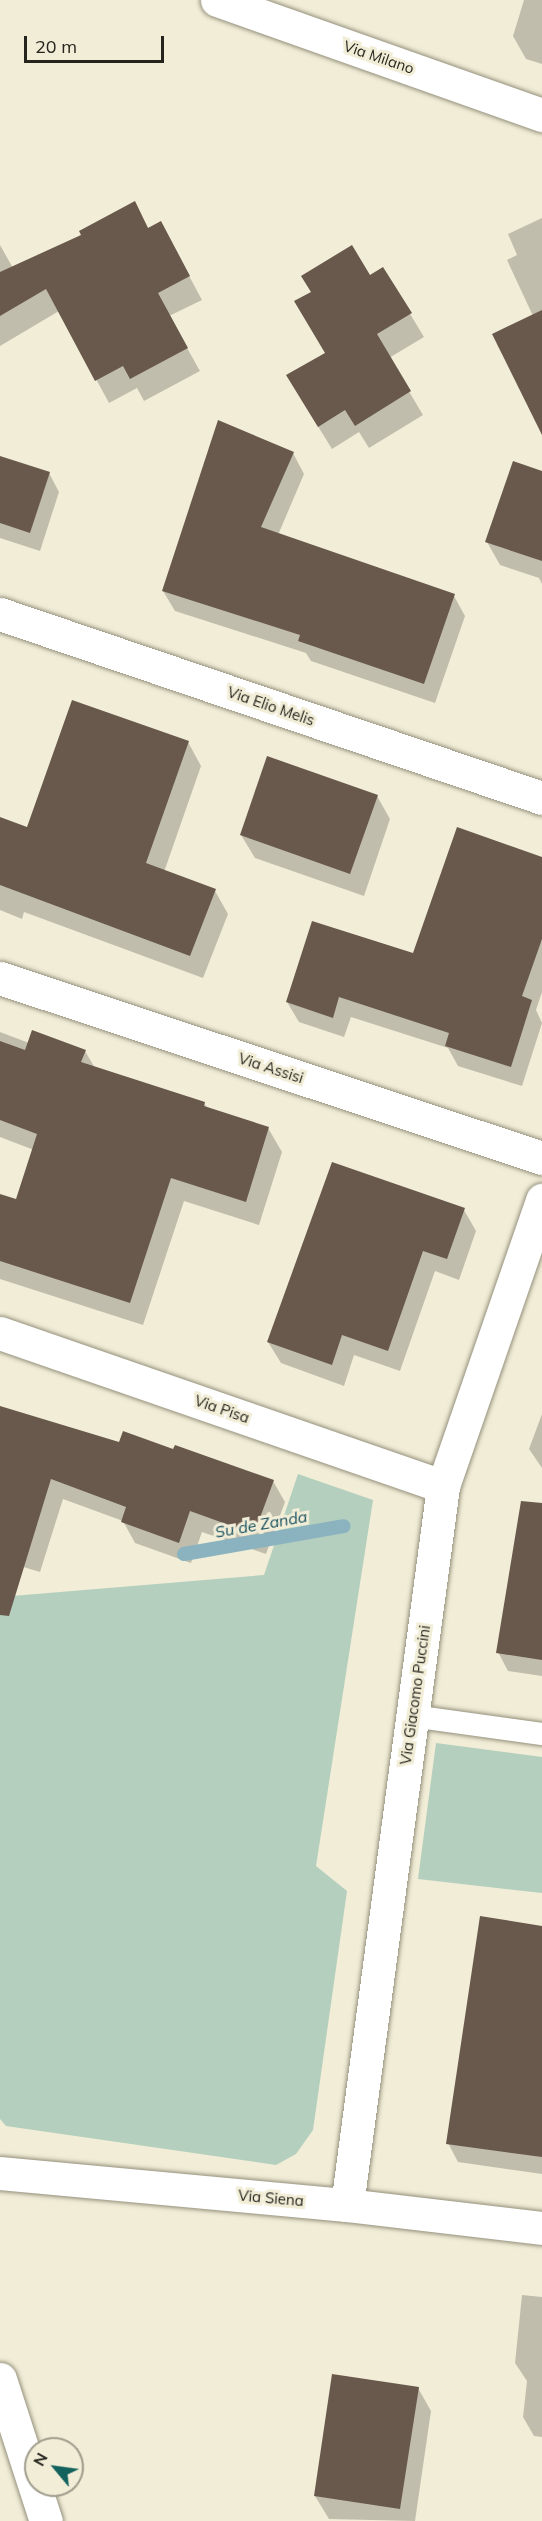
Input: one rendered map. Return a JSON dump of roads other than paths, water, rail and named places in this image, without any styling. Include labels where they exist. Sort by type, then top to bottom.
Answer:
[{"type":"street","name":"Via Milano","points":[[217,0],[542,115]]},
{"type":"street","name":"Via Elio Melis","points":[[0,614],[542,798]]},
{"type":"street","name":"Via Assisi","points":[[0,978],[542,1158]]},
{"type":"street","name":"Via Giacomo Puccini","points":[[347,2205],[443,1486],[542,1200]]},
{"type":"street","name":"Via Pisa","points":[[0,1333],[443,1486]]},
{"type":"street","name":"Via Siena","points":[[0,2173],[347,2205],[542,2228]]},
{"type":"street","points":[[0,2379],[46,2521]]},
{"type":"lane","points":[[412,1716],[542,1734]]},
{"type":"waterway","name":"Su de Zanda","points":[[184,1554],[344,1526]]}]
